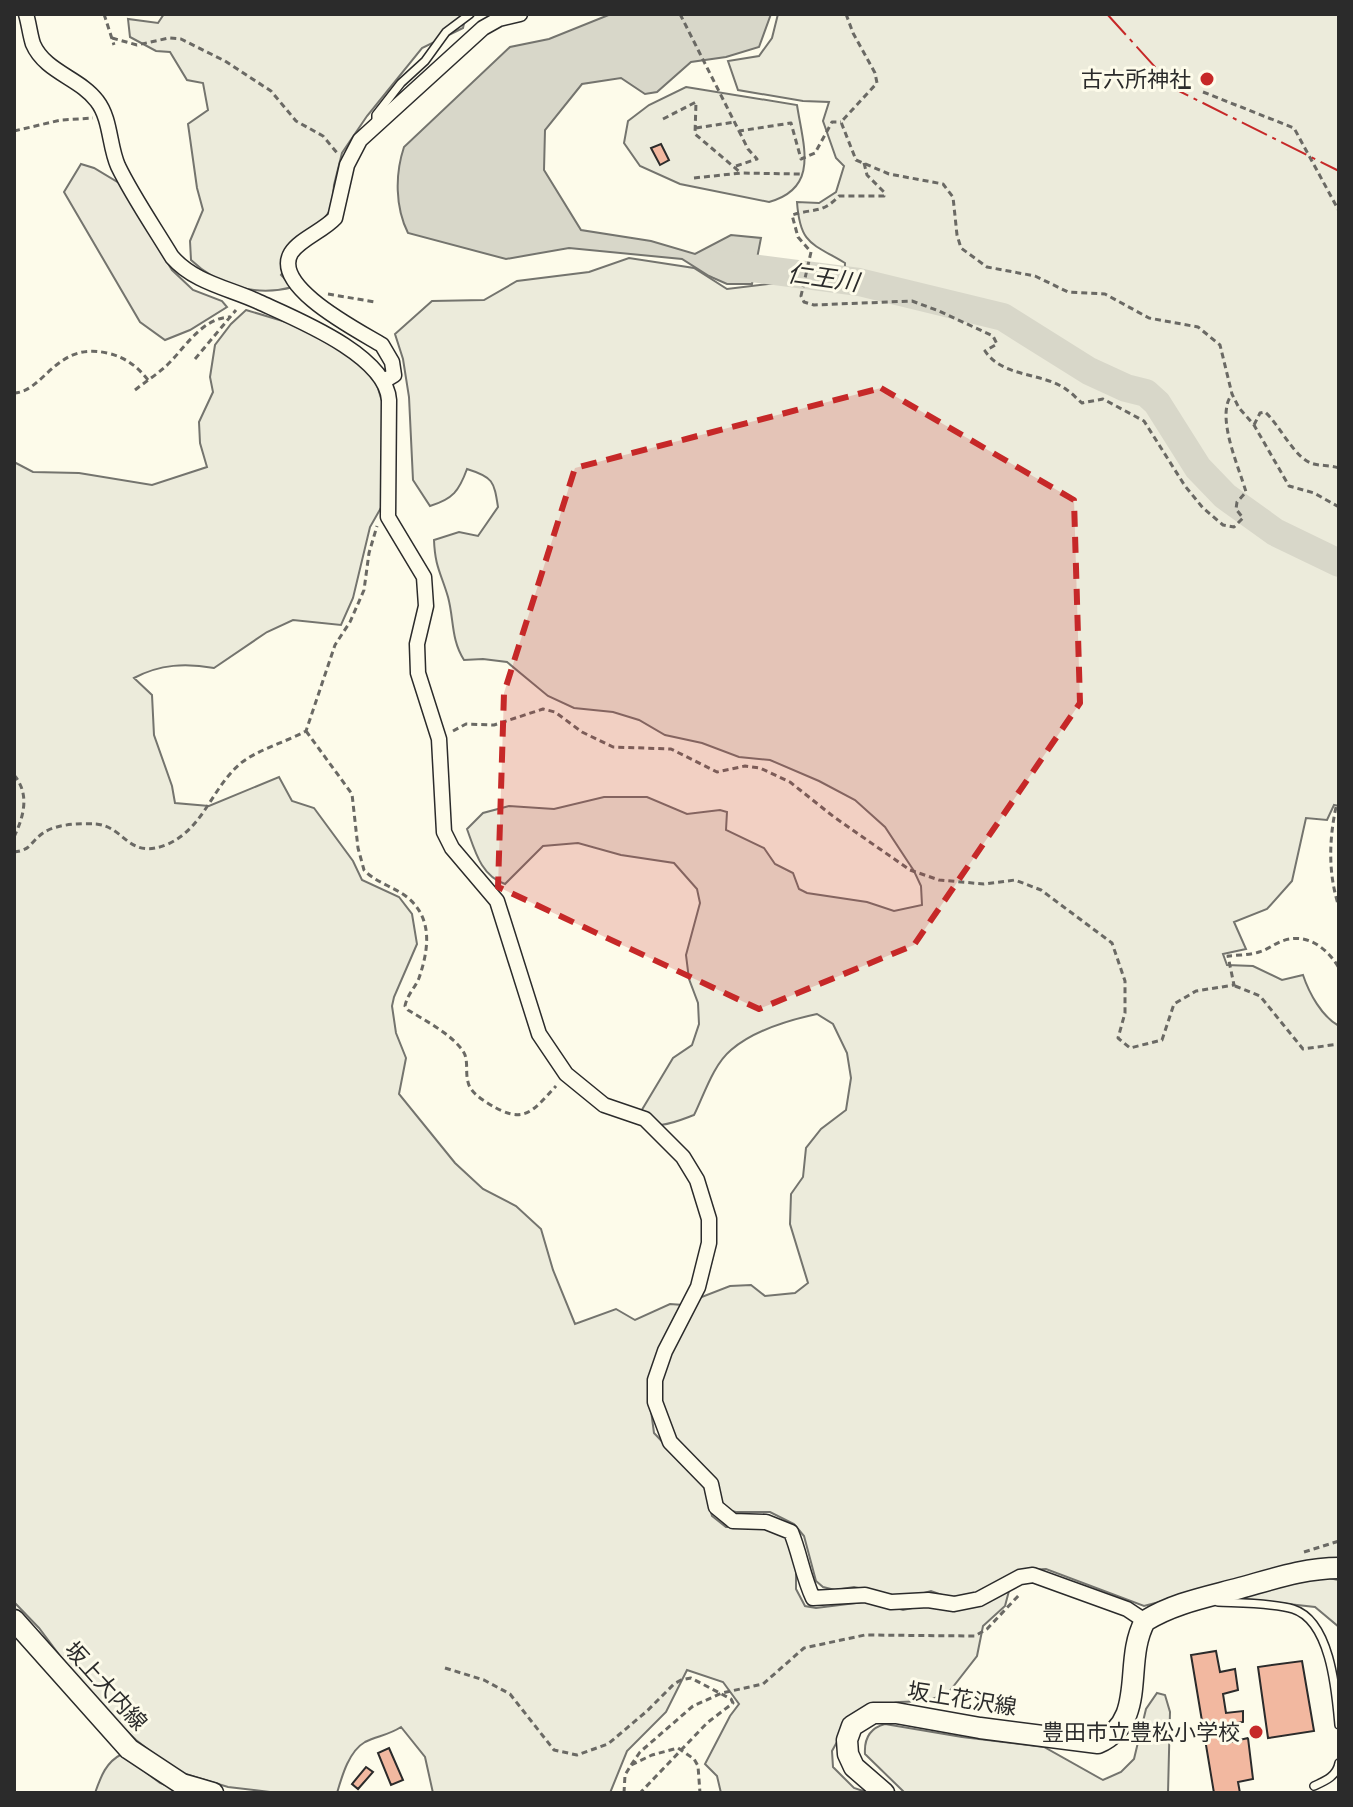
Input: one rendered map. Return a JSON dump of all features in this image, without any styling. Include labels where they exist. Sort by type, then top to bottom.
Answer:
[{"type":"main road","points":[[1145,1621],[1171,1607],[1196,1599],[1318,1568],[1339,1568]]},
{"type":"main road","name":"坂上大内線","points":[[14,1620],[129,1749],[182,1784],[213,1793]]},
{"type":"main road","name":"坂上花沢線","points":[[884,1793],[854,1767],[848,1754],[847,1740],[852,1726],[873,1713],[896,1713],[1086,1743],[1098,1743],[1110,1738],[1127,1717],[1135,1648],[1145,1621]]},
{"type":"street","points":[[384,381],[394,375],[392,362],[382,345],[307,298],[288,261],[293,250],[335,218],[347,165],[360,140],[483,28],[499,19],[520,14]]},
{"type":"street","points":[[22,17],[39,54],[98,102],[105,116],[117,164],[181,267],[213,286],[243,295],[318,331],[362,357],[384,381],[389,400],[388,517],[397,537],[424,577],[426,606],[417,644],[418,673],[439,739],[444,832],[452,848],[497,901],[539,1034],[566,1074],[604,1105],[645,1119],[683,1157],[697,1180],[709,1219],[709,1243],[698,1287],[665,1351],[655,1380],[655,1402],[670,1442],[711,1484],[716,1507],[733,1521],[766,1522],[791,1532],[800,1553],[805,1582],[813,1598],[865,1595],[891,1602],[928,1600],[954,1604],[979,1599],[1020,1577],[1033,1575],[1127,1609],[1145,1621]]},
{"type":"lane","points":[[376,125],[376,115],[401,83],[425,61],[446,32],[470,14]]},
{"type":"lane","points":[[1196,1599],[1293,1609],[1309,1618],[1319,1633],[1335,1680],[1339,1725]]},
{"type":"lane","points":[[1314,1786],[1338,1770],[1339,1763]]},
{"type":"path","points":[[104,14],[114,45]]},
{"type":"path","points":[[680,14],[748,149],[757,159],[734,167]]},
{"type":"path","points":[[739,131],[791,123],[801,159],[815,153],[832,122],[841,122],[877,83],[846,14]]},
{"type":"path","points":[[112,38],[137,45],[169,38],[181,39],[225,61],[271,91],[296,121],[323,136],[347,165]]},
{"type":"path","points":[[1203,92],[1294,128],[1339,211]]},
{"type":"path","points":[[663,119],[696,102],[695,134],[741,173]]},
{"type":"path","points":[[14,131],[61,120],[105,116]]},
{"type":"path","points":[[696,128],[735,122]]},
{"type":"path","points":[[841,122],[856,160],[889,174],[943,184],[953,197],[961,248],[987,267],[1035,276],[1068,292],[1105,294],[1149,318],[1198,327],[1220,345],[1232,394],[1289,486],[1314,493],[1339,507]]},
{"type":"path","points":[[864,163],[867,175],[884,192],[884,196],[839,196],[829,207],[817,212],[792,215],[798,237],[811,252],[801,296],[804,302],[814,305],[912,301],[993,336],[997,344],[985,351],[996,362],[1068,390],[1082,403],[1103,399],[1144,421],[1178,476],[1203,508],[1223,525],[1237,526],[1243,518],[1236,509],[1237,502],[1246,492],[1226,424],[1226,401],[1232,394]]},
{"type":"path","points":[[694,178],[741,173],[801,174]]},
{"type":"path","points":[[303,291],[375,302]]},
{"type":"path","points":[[195,359],[237,309],[243,295]]},
{"type":"path","points":[[135,390],[168,365],[204,328],[220,318],[229,317]]},
{"type":"path","points":[[14,393],[23,391],[63,360],[87,351],[111,354],[130,361],[148,380]]},
{"type":"path","points":[[1254,425],[1260,413],[1265,412],[1302,458],[1313,464],[1325,463],[1339,468]]},
{"type":"path","points":[[14,853],[32,846],[37,838],[56,826],[94,824],[104,826],[138,848],[165,845],[197,823],[238,766],[249,757],[306,731],[335,645],[350,622],[364,590],[377,525],[381,515],[388,510]]},
{"type":"path","points":[[439,739],[466,724],[494,725],[543,709],[555,712],[582,732],[613,747],[671,749],[717,772],[745,766],[770,773],[790,782],[910,870],[939,880],[984,884],[1015,880],[1041,890],[1112,943],[1125,981],[1125,1013],[1118,1038],[1130,1048],[1162,1040],[1174,1004],[1196,991],[1234,985],[1260,996],[1303,1049],[1339,1044]]},
{"type":"path","points":[[306,731],[352,794],[358,848],[364,870],[410,900],[426,921],[428,933],[419,977],[406,997],[408,1010],[463,1052],[471,1089],[506,1114],[525,1115],[566,1074]]},
{"type":"path","points":[[14,775],[20,783],[25,805],[14,837]]},
{"type":"path","points":[[1336,807],[1330,860],[1339,907]]},
{"type":"path","points":[[1234,985],[1228,956],[1260,952],[1283,940],[1312,941],[1323,947],[1339,968]]},
{"type":"path","points":[[624,1793],[625,1775],[640,1752],[693,1706],[722,1693],[763,1684],[797,1652],[837,1639],[865,1635],[975,1636],[987,1629],[1021,1592]]},
{"type":"path","points":[[445,1668],[484,1680],[510,1694],[554,1750],[577,1755],[608,1744],[674,1684],[691,1678],[731,1699],[733,1703],[707,1723],[640,1793]]},
{"type":"path","points":[[631,1765],[673,1748],[681,1750],[698,1766],[700,1793]]},
{"type":"highlighted area","points":[[881,388],[1074,500],[1080,703],[914,945],[759,1009],[498,887],[504,693],[575,468]]},
{"type":"shaded area","points":[[164,14],[466,14],[463,28],[422,48],[367,116],[342,153],[332,208],[281,275],[293,287],[265,291],[225,283],[191,260],[190,241],[203,210],[188,124],[208,110],[203,83],[187,80],[170,52],[156,51],[130,37],[128,19],[158,23]]},
{"type":"shaded area","points":[[611,14],[771,14],[759,47],[726,57],[691,62],[657,92],[645,94],[621,78],[582,84],[545,130],[544,170],[581,230],[651,241],[695,254],[731,235],[761,238],[752,284],[727,284],[682,259],[569,248],[506,259],[408,233],[398,190],[404,147],[510,47],[549,39]]},
{"type":"shaded area","points":[[778,14],[1339,14],[1339,806],[1334,805],[1327,820],[1306,818],[1292,881],[1267,909],[1234,922],[1246,949],[1223,954],[1227,965],[1253,966],[1282,980],[1303,975],[1317,1004],[1339,1026],[1339,1560],[1318,1560],[1144,1606],[1046,1569],[1028,1570],[970,1599],[953,1599],[931,1591],[906,1598],[854,1587],[835,1590],[823,1587],[816,1581],[804,1536],[794,1524],[770,1512],[727,1510],[678,1444],[662,1409],[665,1366],[699,1298],[730,1286],[751,1285],[765,1296],[795,1293],[808,1283],[790,1224],[791,1194],[803,1177],[806,1148],[821,1129],[846,1110],[851,1078],[847,1053],[833,1024],[817,1014],[783,1023],[750,1037],[725,1056],[694,1115],[657,1125],[637,1118],[673,1058],[692,1045],[699,1024],[698,1003],[689,979],[686,955],[700,903],[697,889],[674,863],[621,855],[578,843],[543,846],[505,884],[485,869],[467,829],[483,813],[509,806],[554,809],[604,797],[647,797],[687,814],[727,812],[726,830],[764,848],[775,864],[793,873],[799,889],[807,893],[867,902],[894,911],[922,905],[921,886],[885,827],[855,800],[819,781],[770,760],[739,757],[702,743],[665,735],[639,720],[613,712],[574,708],[548,696],[507,662],[464,660],[455,637],[434,540],[459,532],[478,536],[498,507],[495,491],[491,481],[467,469],[454,493],[430,506],[413,480],[409,397],[395,334],[432,301],[484,300],[517,281],[589,272],[629,258],[694,268],[727,289],[785,282],[823,290],[844,289],[845,263],[809,241],[801,226],[797,202],[819,203],[836,192],[844,166],[836,158],[823,121],[829,102],[803,101],[738,90],[728,61],[759,56],[772,38]]},
{"type":"shaded area","points":[[686,87],[797,105],[804,163],[796,187],[769,202],[680,184],[640,166],[624,143],[628,121],[649,105]]},
{"type":"shaded area","points":[[81,164],[119,183],[172,270],[193,290],[222,301],[227,307],[190,330],[165,340],[140,322],[64,192]]},
{"type":"shaded area","points":[[246,310],[343,339],[377,385],[384,408],[382,506],[370,527],[353,598],[341,625],[293,620],[267,632],[214,668],[173,666],[134,678],[152,695],[154,735],[175,803],[209,806],[279,777],[292,801],[314,808],[353,861],[362,880],[399,897],[412,914],[417,944],[392,1006],[396,1033],[406,1058],[399,1094],[455,1163],[483,1189],[516,1206],[541,1229],[553,1270],[575,1324],[616,1309],[635,1320],[670,1304],[683,1305],[650,1403],[654,1433],[704,1486],[712,1516],[726,1527],[778,1527],[788,1536],[796,1562],[796,1589],[805,1606],[816,1608],[872,1601],[903,1610],[1010,1587],[1005,1606],[983,1626],[977,1656],[949,1692],[928,1701],[868,1708],[848,1722],[832,1751],[833,1767],[854,1788],[869,1793],[721,1793],[717,1776],[705,1764],[739,1704],[723,1682],[687,1670],[666,1712],[627,1751],[610,1793],[433,1793],[425,1757],[401,1727],[359,1746],[347,1764],[337,1793],[278,1793],[228,1787],[176,1771],[136,1740],[90,1696],[39,1628],[14,1602],[14,462],[33,472],[79,473],[152,485],[207,467],[200,443],[199,422],[213,392],[210,377],[215,345]]},
{"type":"shaded area","points":[[1322,1577],[1339,1580],[1339,1627],[1315,1607],[1227,1597]]},
{"type":"shaded area","points":[[1157,1693],[1165,1695],[1170,1712],[1168,1793],[905,1793],[865,1754],[869,1735],[885,1724],[1044,1747],[1103,1780],[1121,1772],[1134,1759],[1146,1709]]},
{"type":"shaded area","points":[[122,1754],[160,1783],[184,1793],[95,1793],[108,1765]]},
{"type":"building","points":[[661,144],[669,160],[660,165],[651,148]]},
{"type":"building","points":[[1216,1651],[1220,1672],[1235,1669],[1238,1690],[1223,1694],[1226,1713],[1243,1711],[1243,1722],[1230,1724],[1231,1742],[1248,1738],[1253,1779],[1238,1782],[1240,1793],[1214,1793],[1191,1655]]},
{"type":"building","points":[[1302,1661],[1314,1731],[1268,1738],[1258,1667]]},
{"type":"building","points":[[389,1748],[403,1780],[391,1785],[378,1753]]},
{"type":"building","points":[[366,1767],[373,1772],[358,1789],[352,1784]]},
{"type":"waterway","name":"仁王川","points":[[720,264],[859,282],[1003,317],[1089,371],[1126,388],[1146,393],[1157,403],[1198,468],[1225,496],[1275,532],[1339,563]]},
{"type":"power","points":[[1107,14],[1175,89],[1339,171]]},
{"type":"place","name":"古六所神社","points":[[1207,79]]},
{"type":"place","name":"豊田市立豊松小学校","points":[[1256,1732]]}]
